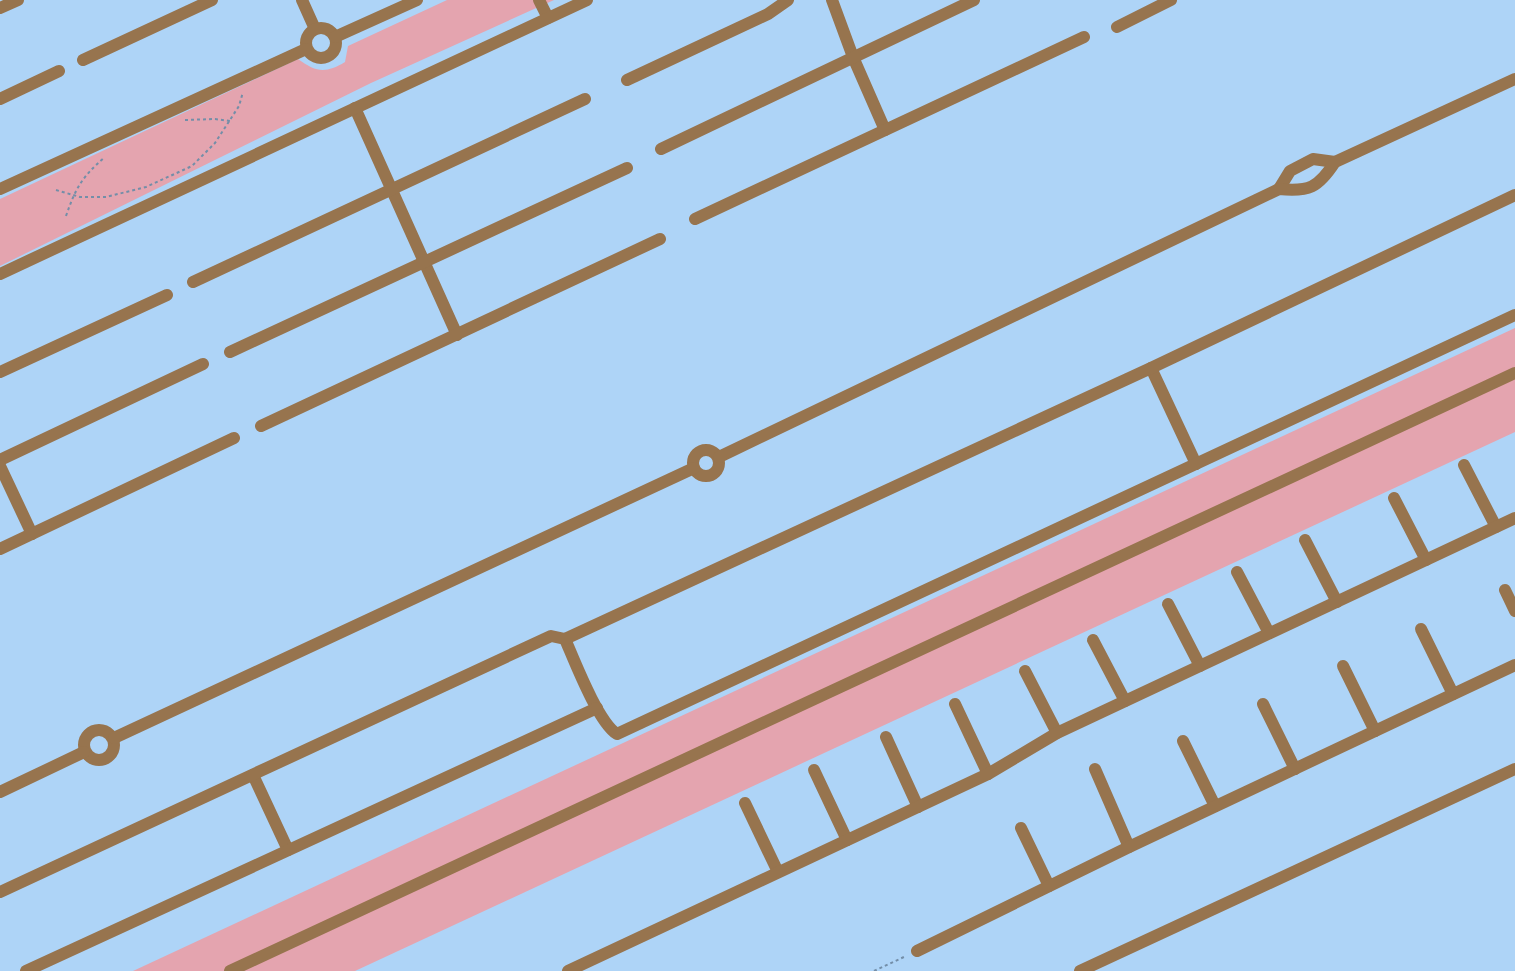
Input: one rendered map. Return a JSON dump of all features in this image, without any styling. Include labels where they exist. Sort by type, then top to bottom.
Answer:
[{"type":"street","points":[[0,8],[18,0]]},
{"type":"street","points":[[83,60],[212,0]]},
{"type":"street","points":[[302,0],[315,29]]},
{"type":"street","points":[[335,37],[417,0]]},
{"type":"street","points":[[539,0],[548,18]]},
{"type":"street","points":[[0,274],[587,0]]},
{"type":"street","points":[[627,80],[768,14],[788,0]]},
{"type":"street","points":[[832,0],[853,57],[885,130]]},
{"type":"street","points":[[661,149],[974,0]]},
{"type":"street","points":[[1117,27],[1171,0]]},
{"type":"street","points":[[315,29],[326,29],[335,37],[335,49],[326,57],[315,57],[306,49],[306,37],[315,29]]},
{"type":"street","points":[[695,219],[1084,37]]},
{"type":"street","points":[[0,189],[306,49]]},
{"type":"street","points":[[0,99],[59,71]]},
{"type":"street","points":[[1279,189],[1290,171],[1313,159],[1335,162],[1515,80]]},
{"type":"street","points":[[193,282],[585,99]]},
{"type":"street","points":[[356,108],[457,335]]},
{"type":"street","points":[[718,457],[1279,189],[1300,191],[1324,180],[1335,162]]},
{"type":"street","points":[[230,352],[627,168]]},
{"type":"street","points":[[0,892],[551,636],[565,639],[1151,368],[1515,195]]},
{"type":"street","points":[[261,426],[660,239]]},
{"type":"street","points":[[0,372],[166,295]]},
{"type":"street","points":[[565,639],[609,730],[617,734],[1515,315]]},
{"type":"street","points":[[0,460],[203,364]]},
{"type":"street","points":[[1151,368],[1196,464]]},
{"type":"street","points":[[230,971],[1515,373]]},
{"type":"street","points":[[0,549],[234,438]]},
{"type":"street","points":[[700,450],[711,450],[718,457],[719,467],[712,475],[701,475],[694,468],[693,458],[700,450]]},
{"type":"street","points":[[1464,465],[1496,527]]},
{"type":"street","points":[[0,466],[32,534]]},
{"type":"street","points":[[114,738],[694,468]]},
{"type":"street","points":[[1394,498],[1426,560]]},
{"type":"street","points":[[568,971],[988,774],[1057,733],[1515,518]]},
{"type":"street","points":[[1305,540],[1337,602]]},
{"type":"street","points":[[1237,572],[1269,633]]},
{"type":"street","points":[[1504,590],[1515,611]]},
{"type":"street","points":[[1168,604],[1200,666]]},
{"type":"street","points":[[1421,629],[1454,694]]},
{"type":"street","points":[[1093,640],[1125,701]]},
{"type":"street","points":[[917,951],[1129,847],[1515,665]]},
{"type":"street","points":[[1343,666],[1375,731]]},
{"type":"street","points":[[1025,671],[1057,733]]},
{"type":"street","points":[[955,704],[988,774]]},
{"type":"street","points":[[1263,704],[1295,769]]},
{"type":"street","points":[[26,971],[597,708]]},
{"type":"street","points":[[92,730],[105,730],[114,738],[114,751],[106,760],[93,760],[84,752],[84,740],[92,730]]},
{"type":"street","points":[[886,737],[918,807]]},
{"type":"street","points":[[1183,741],[1215,806]]},
{"type":"street","points":[[0,792],[84,752]]},
{"type":"street","points":[[1095,769],[1129,847]]},
{"type":"street","points":[[1080,971],[1515,769]]},
{"type":"street","points":[[814,770],[847,840]]},
{"type":"street","points":[[253,775],[288,850]]},
{"type":"street","points":[[745,803],[778,873]]},
{"type":"street","points":[[1021,828],[1048,886]]},
{"type":"path","points":[[56,190],[80,197],[106,196],[146,187],[192,166],[215,143],[230,121],[239,106],[248,75]]},
{"type":"path","points":[[176,122],[215,118],[230,121]]},
{"type":"path","points":[[66,216],[73,195],[84,175],[106,155]]},
{"type":"path","points":[[874,971],[917,951]]},
{"type":"shaded area","points":[[447,0],[554,0],[371,83],[0,266],[0,199],[298,59],[310,67],[321,70],[338,66],[345,62],[348,46]]},
{"type":"shaded area","points":[[1515,328],[1515,432],[355,971],[133,971]]}]
